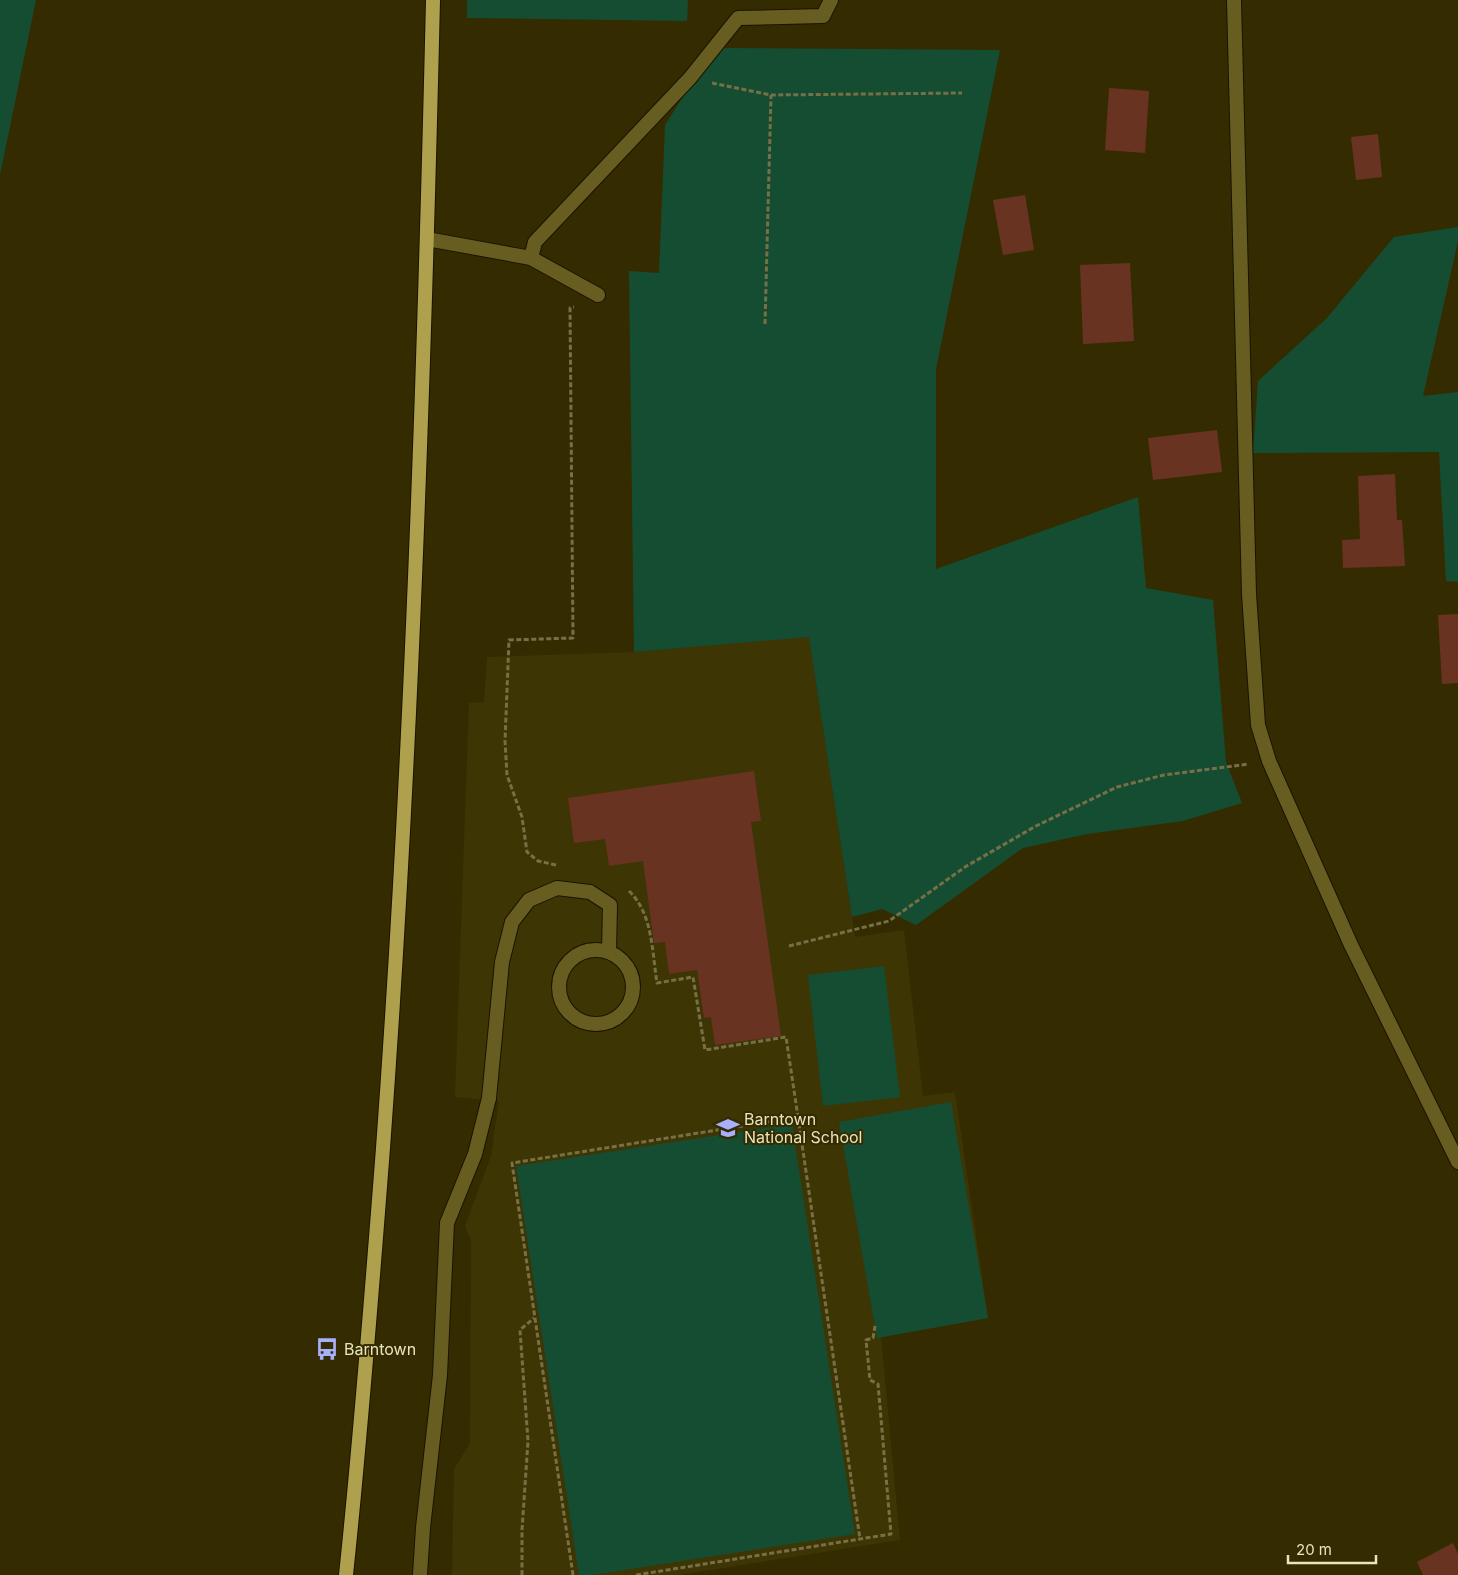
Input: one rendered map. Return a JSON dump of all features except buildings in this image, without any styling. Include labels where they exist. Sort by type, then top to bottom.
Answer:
[{"type":"highway","points":[[346,1575],[358,1463],[393,1008],[417,562],[433,0]]},
{"type":"street","points":[[531,258],[535,242],[690,78],[738,18],[823,16],[831,0]]},
{"type":"street","points":[[1234,0],[1249,594],[1258,726],[1269,761],[1351,945],[1458,1162]]},
{"type":"street","points":[[427,239],[531,258],[598,295]]},
{"type":"street","points":[[420,1575],[423,1528],[440,1375],[447,1223],[475,1154],[489,1098],[502,962],[512,922],[529,900],[556,888],[590,892],[610,905],[609,951]]},
{"type":"street","points":[[596,949],[609,951],[619,957],[629,971],[634,988],[631,999],[626,1010],[616,1018],[604,1023],[592,1024],[580,1021],[569,1014],[562,1003],[558,991],[559,978],[564,966],[572,957],[584,951],[596,949]]},
{"type":"path","points":[[690,78],[771,94],[962,93]]},
{"type":"path","points":[[765,324],[771,94]]},
{"type":"path","points":[[562,866],[538,861],[527,852],[522,817],[507,776],[505,741],[509,640],[574,638],[570,308],[598,295]]},
{"type":"path","points":[[789,946],[889,921],[966,867],[1036,826],[1117,787],[1164,775],[1269,761]]},
{"type":"path","points":[[610,905],[622,885],[636,898],[646,915],[656,983],[693,977],[704,1050],[786,1038],[860,1539]]},
{"type":"path","points":[[573,1575],[512,1163],[798,1117]]},
{"type":"path","points":[[522,1575],[522,1530],[528,1441],[520,1330],[535,1318]]},
{"type":"path","points":[[636,1575],[891,1534],[878,1384],[870,1380],[866,1340],[873,1338],[875,1326]]},
{"type":"shaded area","name":"Barntown National School","points":[[809,636],[855,937],[904,930],[923,1096],[955,1092],[988,1318],[881,1337],[900,1540],[679,1575],[452,1575],[454,1469],[470,1443],[471,1240],[465,1226],[491,1156],[499,1101],[455,1097],[469,703],[484,702],[487,657],[634,652]]},
{"type":"green space","points":[[0,0],[36,0],[0,175]]},
{"type":"green space","points":[[467,0],[688,0],[687,21],[467,18]]},
{"type":"green space","points":[[714,48],[1000,50],[936,369],[936,569],[1138,497],[1146,588],[1213,600],[1226,762],[1242,803],[1183,821],[1087,834],[1023,848],[916,925],[882,909],[852,917],[809,637],[634,652],[629,271],[659,273],[665,125]]},
{"type":"green space","points":[[1458,227],[1458,241],[1423,396],[1458,392],[1458,582],[1446,581],[1439,452],[1253,453],[1258,381],[1327,318],[1394,237]]},
{"type":"green space","points":[[884,966],[900,1097],[823,1106],[808,975]]},
{"type":"green space","points":[[951,1102],[988,1318],[877,1338],[839,1122]]},
{"type":"green space","points":[[792,1124],[855,1534],[592,1575],[579,1575],[516,1166]]},
{"type":"place","name":"Barntown National School","points":[[728,1128]]},
{"type":"place","name":"Barntown","points":[[327,1349]]}]
